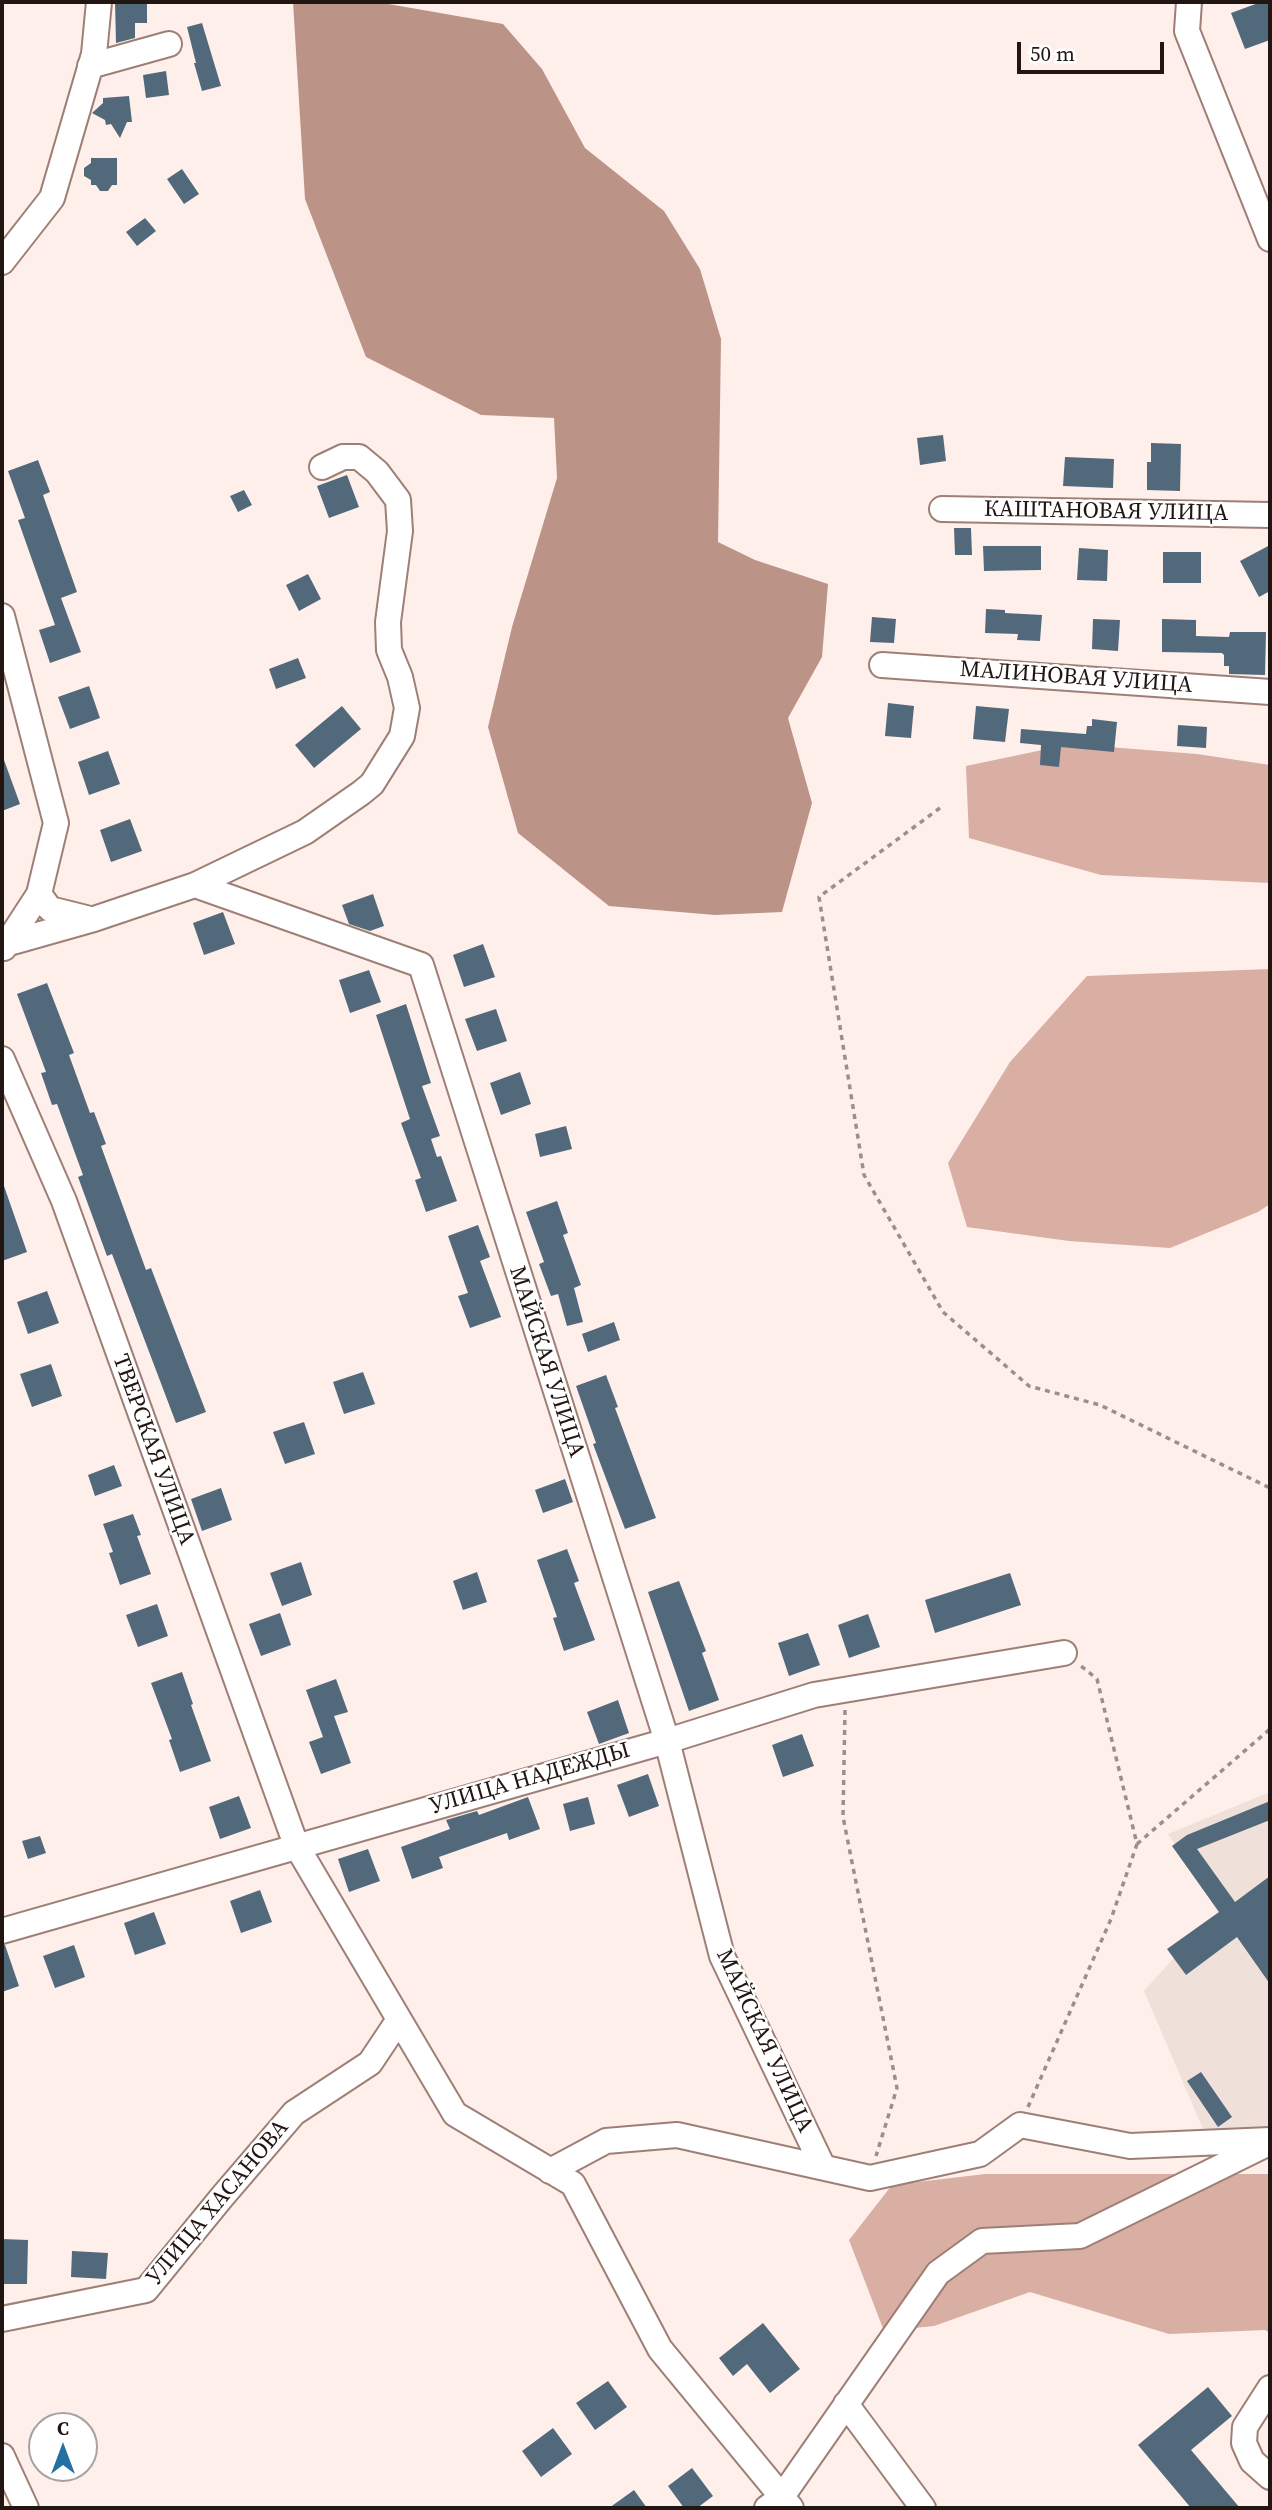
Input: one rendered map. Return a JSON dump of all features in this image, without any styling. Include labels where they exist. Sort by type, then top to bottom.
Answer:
[{"type":"street","points":[[2,262],[52,198],[94,54],[99,2]]},
{"type":"street","points":[[1189,2],[1187,31],[1270,239]]},
{"type":"street","points":[[90,66],[169,44]]},
{"type":"street","points":[[3,948],[195,885],[305,832],[372,784],[402,736],[407,708],[400,677],[389,650],[388,622],[400,531],[398,500],[377,472],[359,457],[343,457],[322,467]]},
{"type":"street","name":"КАШТАНОВАЯ УЛИЦА","points":[[942,509],[1270,515]]},
{"type":"street","points":[[2,616],[56,823],[39,894],[3,948]]},
{"type":"street","name":"МАЛИНОВАЯ УЛИЦА","points":[[882,665],[1270,692]]},
{"type":"street","name":"МАЙСКАЯ УЛИЦА","points":[[195,885],[421,965],[667,1741],[722,1956],[823,2167]]},
{"type":"street","points":[[39,894],[50,909],[94,919]]},
{"type":"street","name":"ТВЕРСКАЯ УЛИЦА","points":[[2,1059],[64,1201],[296,1845],[455,2114],[573,2185],[660,2349],[780,2505]]},
{"type":"street","name":"УЛИЦА НАДЕЖДЫ","points":[[2,1931],[667,1741],[814,1695],[1064,1653]]},
{"type":"street","name":"УЛИЦА ХАСАНОВА","points":[[2,2319],[146,2290],[294,2113],[370,2063],[398,2021]]},
{"type":"street","points":[[550,2171],[606,2141],[677,2135],[870,2178],[980,2154],[1020,2124],[1130,2146],[1270,2141]]},
{"type":"street","points":[[780,2505],[846,2404],[938,2273],[982,2241],[1080,2235],[1270,2141]]},
{"type":"street","points":[[1270,2388],[1245,2427],[1244,2443],[1251,2461],[1270,2477]]},
{"type":"street","points":[[846,2404],[923,2508]]},
{"type":"street","points":[[2,2456],[26,2508]]},
{"type":"path","points":[[940,808],[818,897],[864,1175],[943,1312],[1029,1386],[1100,1405],[1270,1488]]},
{"type":"path","points":[[1064,1653],[1097,1678],[1138,1844]]},
{"type":"path","points":[[845,1690],[843,1817],[897,2088],[870,2178]]},
{"type":"path","points":[[1020,2124],[1111,1919],[1138,1844],[1270,1729]]},
{"type":"shaded area","points":[[293,2],[377,2],[503,24],[542,69],[585,148],[664,211],[700,269],[721,339],[718,542],[755,560],[828,584],[822,657],[788,718],[812,803],[782,912],[715,915],[609,906],[518,833],[488,727],[512,627],[557,478],[554,418],[481,415],[366,357],[305,199]]},
{"type":"shaded area","points":[[1071,744],[1197,754],[1270,765],[1270,883],[1101,875],[969,838],[966,766]]},
{"type":"shaded area","points":[[1270,969],[1270,1204],[1258,1212],[1170,1248],[1069,1241],[967,1227],[948,1163],[1010,1062],[1087,976]]},
{"type":"shaded area","points":[[1270,1792],[1270,2148],[1209,2143],[1144,1991],[1180,1951],[1224,1922],[1168,1834]]},
{"type":"shaded area","points":[[985,2174],[1270,2174],[1270,2333],[1265,2330],[1169,2334],[1030,2292],[934,2326],[884,2331],[849,2240],[892,2185]]},
{"type":"building","points":[[115,2],[147,2],[147,23],[135,23],[135,38],[116,43]]},
{"type":"building","points":[[1261,2],[1270,2],[1270,40],[1245,49],[1231,13]]},
{"type":"building","points":[[202,23],[221,86],[202,91],[187,27]]},
{"type":"building","points":[[166,71],[169,95],[146,98],[143,75]]},
{"type":"building","points":[[129,96],[132,122],[127,122],[120,138],[111,124],[106,125],[105,120],[92,113],[103,103],[103,98]]},
{"type":"building","points":[[91,158],[117,158],[117,185],[112,185],[108,191],[100,191],[96,185],[91,185],[91,180],[84,176],[84,168],[91,163]]},
{"type":"building","points":[[182,169],[199,194],[184,204],[167,179]]},
{"type":"building","points":[[145,218],[156,231],[137,246],[126,232]]},
{"type":"building","points":[[943,435],[946,461],[920,465],[917,438]]},
{"type":"building","points":[[1151,443],[1181,444],[1180,491],[1147,490],[1147,462],[1151,462]]},
{"type":"building","points":[[1065,457],[1114,459],[1113,488],[1063,486]]},
{"type":"building","points":[[38,460],[50,492],[43,495],[77,592],[61,598],[81,652],[50,663],[39,630],[55,625],[18,520],[25,518],[8,471]]},
{"type":"building","points":[[347,475],[359,507],[329,518],[317,486]]},
{"type":"building","points":[[244,490],[252,505],[238,512],[230,496]]},
{"type":"building","points":[[954,528],[971,528],[972,555],[955,555]]},
{"type":"building","points":[[1270,545],[1270,591],[1259,597],[1240,561]]},
{"type":"building","points":[[983,546],[1041,546],[1041,570],[984,571]]},
{"type":"building","points":[[1079,548],[1108,550],[1107,581],[1077,580]]},
{"type":"building","points":[[1163,552],[1201,552],[1201,583],[1163,583]]},
{"type":"building","points":[[308,574],[321,599],[299,611],[286,585]]},
{"type":"building","points":[[986,609],[1042,615],[1040,641],[1017,640],[1018,634],[985,633]]},
{"type":"building","points":[[872,617],[896,619],[894,643],[870,642]]},
{"type":"building","points":[[1093,619],[1120,620],[1118,651],[1092,649]]},
{"type":"building","points":[[1162,619],[1196,620],[1196,636],[1229,637],[1230,632],[1266,632],[1265,675],[1229,674],[1229,666],[1224,666],[1222,653],[1162,652]]},
{"type":"building","points":[[298,658],[306,678],[276,689],[269,669]]},
{"type":"building","points":[[89,686],[100,718],[70,729],[58,697]]},
{"type":"building","points":[[888,703],[914,706],[911,738],[885,736]]},
{"type":"building","points":[[342,706],[361,729],[314,768],[295,745]]},
{"type":"building","points":[[976,706],[1009,709],[1005,742],[973,739]]},
{"type":"building","points":[[1092,719],[1117,722],[1114,752],[1061,747],[1059,767],[1040,765],[1041,745],[1020,743],[1021,729],[1086,734],[1087,726],[1092,726]]},
{"type":"building","points":[[1178,725],[1207,727],[1206,748],[1177,746]]},
{"type":"building","points":[[108,751],[120,784],[89,795],[78,762]]},
{"type":"building","points":[[4,760],[20,804],[2,811],[2,761]]},
{"type":"building","points":[[130,819],[142,851],[111,862],[100,830]]},
{"type":"building","points":[[373,894],[384,926],[370,931],[349,924],[342,905]]},
{"type":"building","points":[[223,912],[235,944],[204,955],[193,923]]},
{"type":"building","points":[[483,944],[495,977],[464,987],[453,955]]},
{"type":"building","points":[[369,970],[381,1002],[350,1013],[339,980]]},
{"type":"building","points":[[47,983],[74,1053],[69,1055],[90,1113],[94,1112],[106,1144],[101,1146],[146,1270],[151,1268],[206,1412],[176,1423],[112,1254],[107,1256],[78,1177],[83,1175],[57,1104],[52,1105],[41,1073],[46,1072],[17,994]]},
{"type":"building","points":[[406,1004],[431,1083],[422,1086],[440,1136],[431,1139],[437,1157],[441,1156],[457,1201],[426,1212],[415,1180],[421,1178],[401,1123],[410,1119],[376,1015]]},
{"type":"building","points":[[496,1009],[507,1041],[477,1051],[465,1019]]},
{"type":"building","points":[[520,1072],[531,1104],[501,1115],[490,1083]]},
{"type":"building","points":[[566,1126],[572,1149],[540,1157],[535,1134]]},
{"type":"building","points":[[2,1186],[27,1252],[2,1261]]},
{"type":"building","points":[[557,1201],[568,1233],[563,1235],[581,1285],[574,1288],[583,1322],[567,1326],[558,1294],[551,1296],[539,1264],[544,1262],[526,1212]]},
{"type":"building","points":[[478,1225],[490,1257],[480,1261],[501,1317],[470,1328],[458,1296],[468,1293],[448,1236]]},
{"type":"building","points":[[47,1291],[59,1323],[28,1334],[17,1302]]},
{"type":"building","points":[[614,1322],[620,1340],[588,1352],[582,1334]]},
{"type":"building","points":[[51,1364],[62,1396],[32,1407],[20,1374]]},
{"type":"building","points":[[363,1372],[375,1404],[344,1414],[333,1382]]},
{"type":"building","points":[[606,1375],[618,1407],[615,1408],[656,1518],[625,1529],[593,1444],[596,1443],[576,1386]]},
{"type":"building","points":[[304,1422],[315,1454],[285,1464],[273,1432]]},
{"type":"building","points":[[114,1465],[122,1486],[95,1496],[88,1475]]},
{"type":"building","points":[[565,1479],[573,1502],[543,1513],[535,1490]]},
{"type":"building","points":[[221,1488],[232,1520],[202,1531],[191,1499]]},
{"type":"building","points":[[133,1514],[141,1535],[137,1536],[151,1574],[120,1585],[109,1553],[113,1552],[103,1524]]},
{"type":"building","points":[[567,1549],[579,1581],[574,1583],[595,1640],[564,1651],[553,1618],[557,1617],[537,1560]]},
{"type":"building","points":[[301,1562],[312,1595],[282,1606],[270,1573]]},
{"type":"building","points":[[477,1572],[487,1602],[463,1610],[453,1581]]},
{"type":"building","points":[[1010,1573],[1021,1605],[935,1633],[925,1600]]},
{"type":"building","points":[[679,1581],[706,1651],[702,1653],[719,1700],[689,1711],[648,1592]]},
{"type":"building","points":[[157,1604],[168,1636],[138,1647],[126,1615]]},
{"type":"building","points":[[280,1613],[291,1645],[261,1656],[249,1624]]},
{"type":"building","points":[[868,1614],[880,1647],[849,1658],[838,1625]]},
{"type":"building","points":[[808,1633],[820,1665],[789,1676],[778,1643]]},
{"type":"building","points":[[182,1672],[211,1761],[180,1772],[169,1740],[172,1739],[151,1683]]},
{"type":"building","points":[[336,1679],[348,1712],[334,1716],[351,1763],[321,1774],[309,1742],[323,1737],[306,1690]]},
{"type":"building","points":[[618,1700],[629,1733],[599,1744],[587,1712]]},
{"type":"building","points":[[802,1734],[814,1766],[783,1777],[772,1745]]},
{"type":"building","points":[[648,1774],[659,1806],[629,1817],[617,1785]]},
{"type":"building","points":[[239,1796],[251,1828],[220,1839],[209,1807]]},
{"type":"building","points":[[528,1797],[540,1829],[509,1840],[507,1833],[439,1857],[443,1868],[412,1879],[401,1847],[450,1829],[446,1820],[477,1811],[479,1815]]},
{"type":"building","points":[[588,1797],[595,1824],[570,1831],[563,1804]]},
{"type":"building","points":[[1270,1801],[1270,1820],[1197,1849],[1235,1902],[1270,1876],[1270,1984],[1237,1937],[1186,1975],[1167,1949],[1219,1912],[1172,1846],[1187,1835]]},
{"type":"building","points":[[40,1836],[46,1853],[28,1859],[22,1841]]},
{"type":"building","points":[[368,1849],[380,1881],[349,1892],[338,1859]]},
{"type":"building","points":[[260,1890],[272,1922],[241,1933],[230,1901]]},
{"type":"building","points":[[154,1912],[166,1944],[135,1955],[124,1923]]},
{"type":"building","points":[[2,1945],[5,1945],[19,1986],[2,1992]]},
{"type":"building","points":[[74,1945],[85,1977],[55,1988],[43,1956]]},
{"type":"building","points":[[1201,2072],[1232,2117],[1218,2127],[1187,2081]]},
{"type":"building","points":[[2,2239],[28,2240],[27,2284],[2,2284]]},
{"type":"building","points":[[72,2251],[108,2253],[106,2279],[71,2277]]},
{"type":"building","points":[[763,2323],[800,2369],[770,2393],[747,2364],[733,2376],[719,2358]]},
{"type":"building","points":[[608,2381],[627,2407],[595,2430],[576,2403]]},
{"type":"building","points":[[1208,2387],[1232,2416],[1191,2450],[1240,2508],[1191,2508],[1138,2445]]},
{"type":"building","points":[[553,2428],[572,2454],[541,2477],[522,2451]]},
{"type":"building","points":[[692,2468],[713,2496],[697,2508],[684,2508],[668,2486]]},
{"type":"building","points":[[634,2490],[647,2508],[609,2508]]}]
